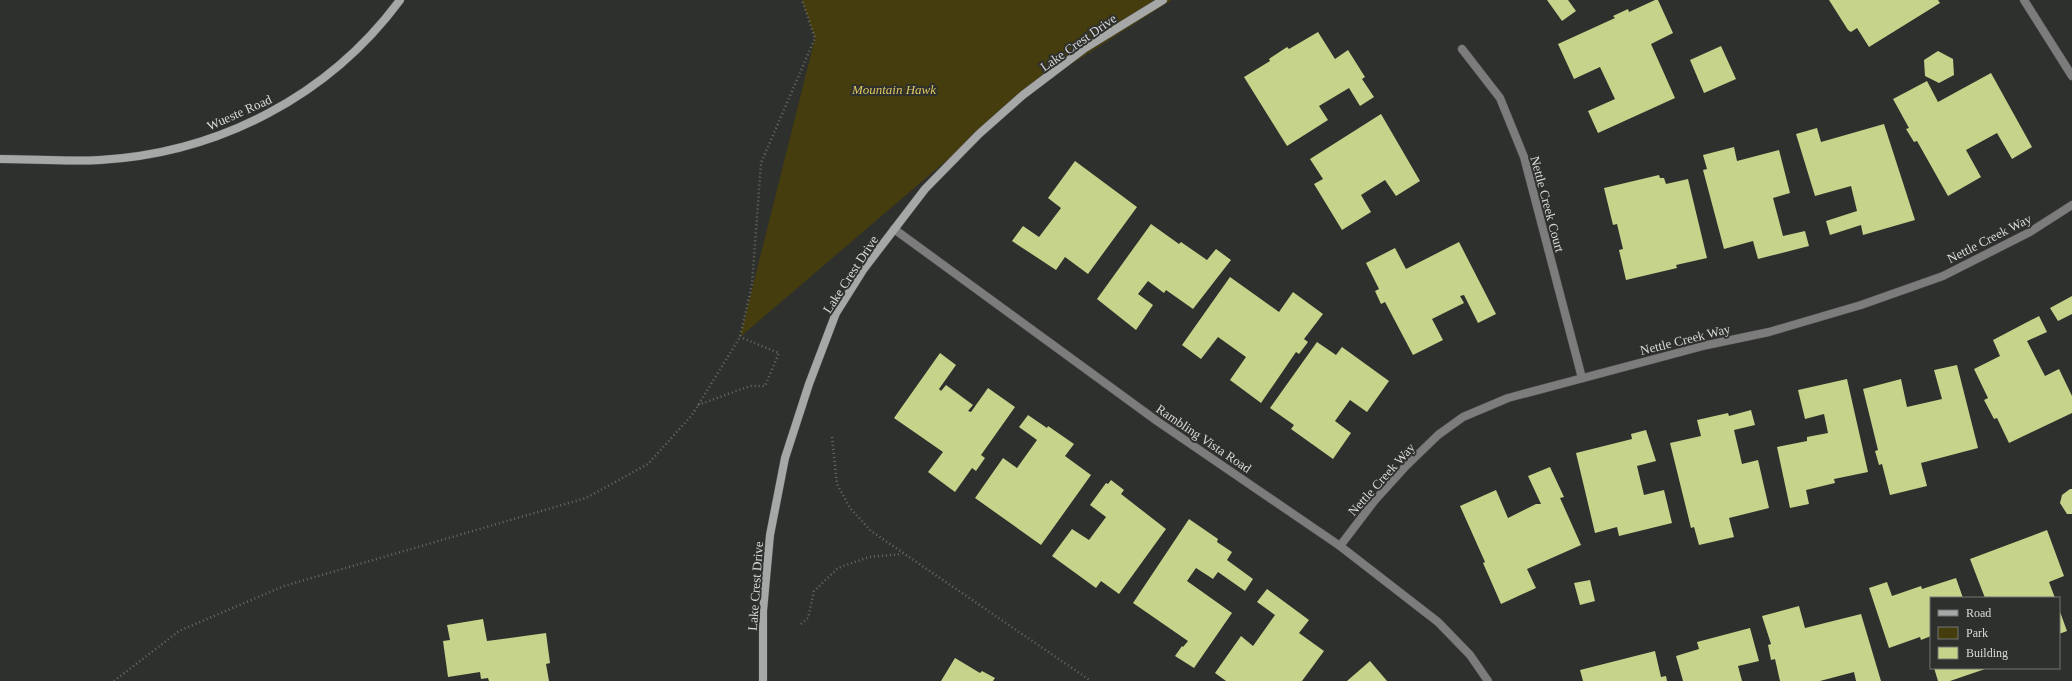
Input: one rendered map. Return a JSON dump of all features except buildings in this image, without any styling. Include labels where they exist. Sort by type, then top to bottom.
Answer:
[{"type":"main road","name":"Wueste Road","points":[[0,159],[100,160],[161,152],[222,136],[274,112],[318,83],[360,45],[400,0]]},
{"type":"main road","name":"Lake Crest Drive","points":[[763,681],[763,603],[770,535],[785,458],[809,384],[836,313],[863,270],[930,182],[979,134],[1023,95],[1085,48],[1163,0]]},
{"type":"street","points":[[2024,0],[2072,76]]},
{"type":"street","name":"Nettle Creek Court","points":[[1462,49],[1500,98],[1524,157],[1582,378]]},
{"type":"street","name":"Nettle Creek Way","points":[[1340,546],[1375,500],[1405,467],[1438,435],[1464,417],[1508,398],[1707,345],[1769,332],[1861,305],[1943,276],[2030,232],[2072,205]]},
{"type":"street","name":"Rambling Vista Road","points":[[894,229],[1157,421],[1249,482],[1340,546],[1438,622],[1470,655],[1488,681]]},
{"type":"path","points":[[114,681],[178,631],[284,586],[586,498],[648,464],[692,415],[740,337],[752,284],[761,163],[815,38],[802,0]]},
{"type":"path","points":[[698,405],[750,386],[765,386],[778,353],[740,337]]},
{"type":"path","points":[[832,437],[837,484],[850,508],[871,531],[902,554],[1091,681]]},
{"type":"path","points":[[801,624],[808,618],[814,592],[838,568],[869,557],[902,554]]},
{"type":"green space","name":"Mountain Hawk","points":[[802,0],[1172,0],[1023,95],[740,337],[815,38]]}]
